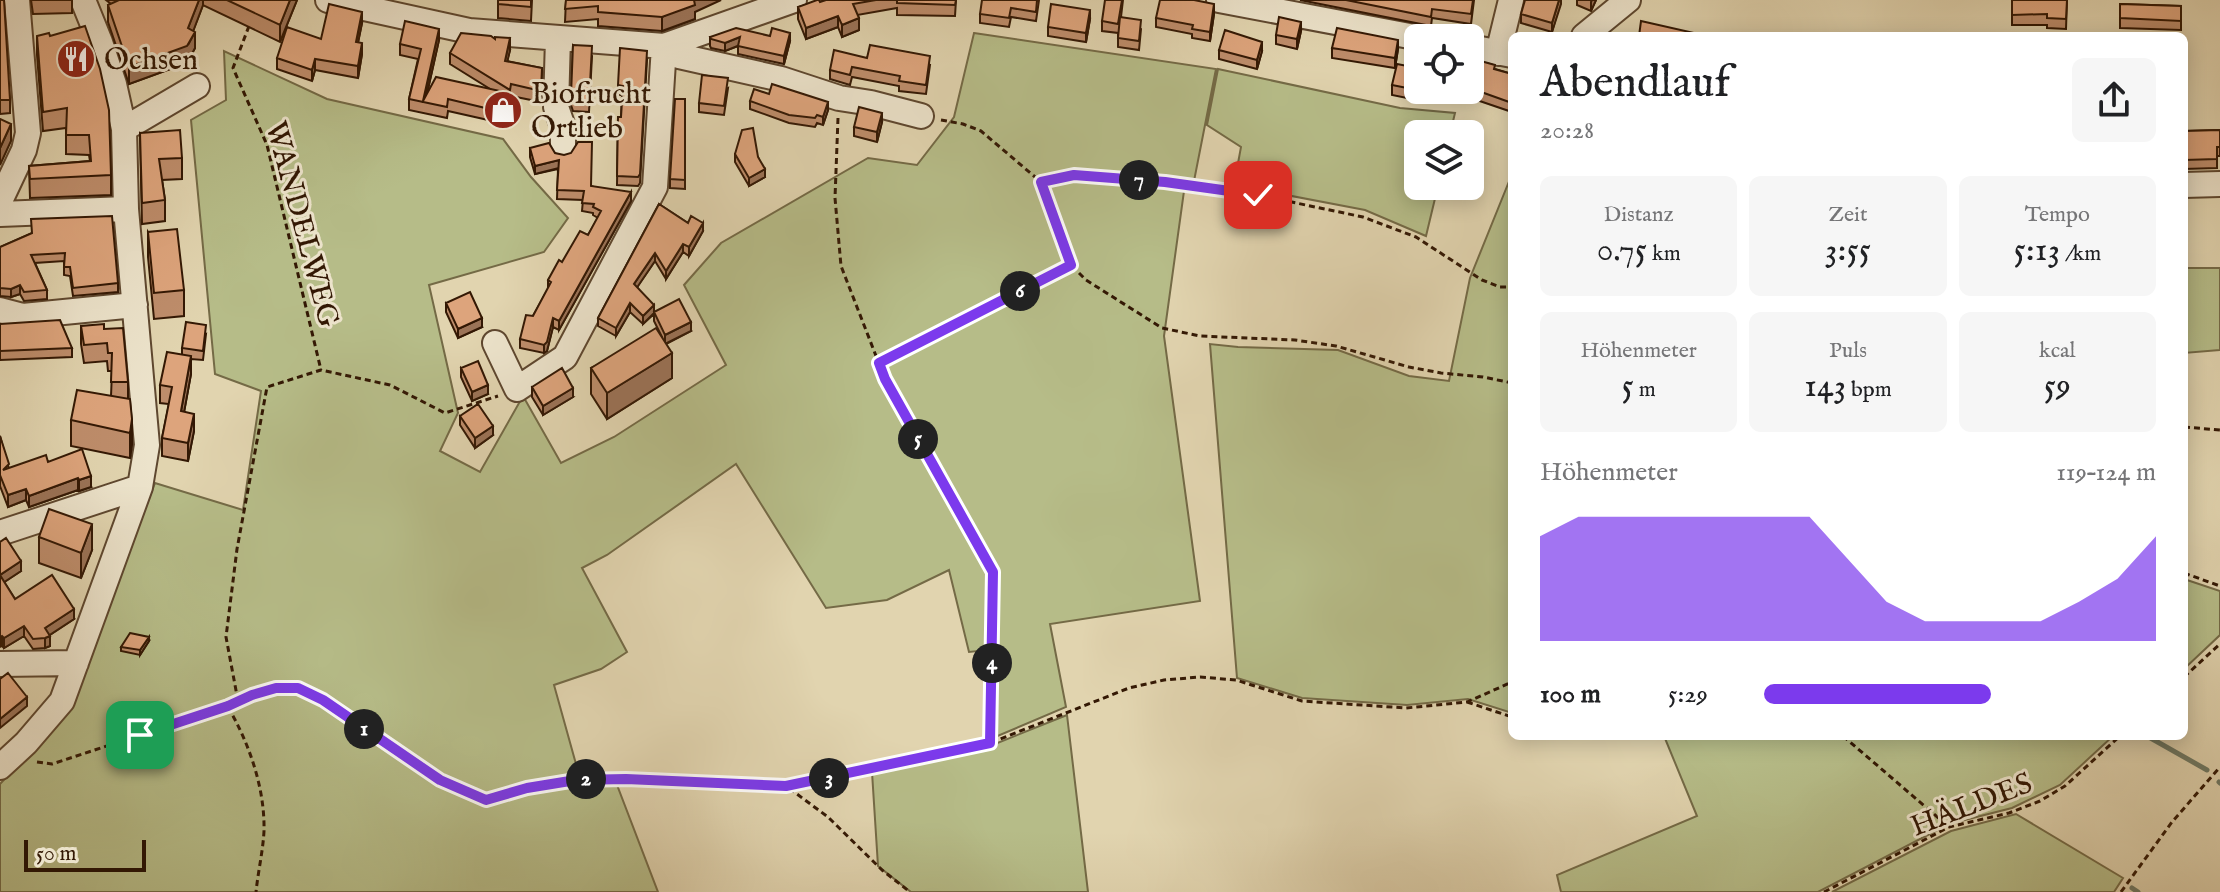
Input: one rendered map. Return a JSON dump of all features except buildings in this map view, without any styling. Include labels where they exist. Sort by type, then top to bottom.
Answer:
[{"type":"street","points":[[0,201],[24,150],[28,133],[17,0]]},
{"type":"street","points":[[0,767],[26,743],[62,701],[140,487],[147,445],[126,209],[124,129],[114,84],[83,0]]},
{"type":"street","points":[[328,0],[469,31],[664,46],[794,0]]},
{"type":"street","points":[[1219,0],[1404,35]]},
{"type":"street","points":[[1484,50],[1505,54],[1511,0]]},
{"type":"street","points":[[1589,32],[1628,0]]},
{"type":"street","points":[[558,38],[556,107],[563,127],[563,149]]},
{"type":"street","points":[[664,46],[679,56],[921,116]]},
{"type":"street","points":[[495,343],[517,389],[565,357],[655,187],[664,46]]},
{"type":"street","points":[[124,129],[197,86]]},
{"type":"street","points":[[2188,185],[2220,184]]},
{"type":"street","points":[[0,214],[126,209]]},
{"type":"street","points":[[0,310],[23,316],[135,305]]},
{"type":"street","points":[[0,533],[140,487]]},
{"type":"street","points":[[0,664],[76,663]]},
{"type":"path","name":"WANDELWEG","points":[[249,25],[233,68],[267,145],[321,370]]},
{"type":"path","points":[[839,98],[835,198],[841,266],[885,379],[993,572],[990,743]]},
{"type":"path","points":[[921,116],[963,124],[981,131],[1041,182],[1071,265],[1086,280],[1162,328],[1200,336],[1295,340],[1336,346],[1409,367],[1508,382]]},
{"type":"path","points":[[1041,182],[1074,175],[1165,182],[1258,195],[1363,217],[1416,237],[1482,280],[1508,287]]},
{"type":"path","points":[[879,363],[1071,265]]},
{"type":"path","name":"WANDELWEG","points":[[238,701],[226,637],[237,549],[267,387],[321,370],[390,385],[445,413],[517,389]]},
{"type":"path","points":[[2188,427],[2220,430]]},
{"type":"path","points":[[2188,574],[2220,586]]},
{"type":"path","points":[[2188,673],[2220,644]]},
{"type":"path","points":[[26,743],[32,762],[52,764],[228,706],[252,695],[276,688],[298,688],[323,700],[440,780],[486,800],[527,788],[576,780],[626,779],[786,786],[990,743],[1129,688],[1164,680],[1200,677],[1236,680],[1302,701],[1406,708],[1467,702],[1508,684]]},
{"type":"path","points":[[1467,702],[1508,716]]},
{"type":"path","points":[[228,706],[249,751],[259,786],[264,829],[256,892]]},
{"type":"path","points":[[1848,740],[1949,827]]},
{"type":"path","name":"HÄLDES","points":[[1824,892],[1949,827],[2009,813],[2055,793],[2115,740]]},
{"type":"path","points":[[2121,892],[2172,822],[2220,767]]},
{"type":"path","points":[[786,786],[828,817],[882,870],[910,892]]},
{"type":"green space","points":[[974,33],[1216,69],[1194,181],[1184,191],[1164,336],[1200,601],[1050,624],[1066,707],[988,740],[987,650],[969,652],[949,570],[887,600],[826,608],[736,464],[607,555],[582,568],[627,652],[601,669],[554,685],[581,782],[617,785],[658,892],[0,892],[0,784],[31,751],[87,662],[155,483],[243,510],[261,391],[215,374],[191,120],[226,100],[224,51],[327,99],[503,139],[531,177],[568,218],[544,252],[429,285],[458,413],[440,451],[480,472],[523,396],[561,463],[614,437],[726,365],[684,285],[721,243],[868,158],[917,165],[954,117]]},
{"type":"green space","points":[[1218,69],[1400,108],[1455,113],[1453,120],[1404,120],[1404,200],[1435,200],[1426,236],[1365,210],[1234,185],[1241,147],[1207,125]]},
{"type":"green space","points":[[1508,184],[1508,712],[1468,699],[1407,705],[1302,698],[1237,678],[1210,344],[1338,350],[1409,376],[1449,381],[1470,278]]},
{"type":"green space","points":[[2188,268],[2220,268],[2220,350],[2188,353]]},
{"type":"green space","points":[[2188,580],[2220,591],[2220,635],[2188,665]]},
{"type":"green space","points":[[1067,715],[1088,892],[911,892],[878,866],[872,772],[990,746]]},
{"type":"green space","points":[[1666,740],[2109,740],[2060,785],[2012,808],[1949,824],[1818,892],[1561,892],[1557,875],[1697,816]]},
{"type":"green space","points":[[2016,814],[2123,878],[2114,892],[1832,892],[1951,831]]},
{"type":"waterway","points":[[2154,740],[2207,770]]},
{"type":"waterway","points":[[2132,888],[2138,892]]},
{"type":"place","name":"Ochsen","points":[[76,59]]},
{"type":"place","name":"Biofrucht Ortlieb","points":[[503,110]]},
{"type":"route","points":[[140,735],[252,695],[276,688],[298,688],[323,700],[440,780],[486,800],[527,788],[576,780],[738,782],[786,786],[990,743],[993,572],[879,363],[1071,265],[1041,182],[1074,175],[1165,182],[1258,195]]}]
